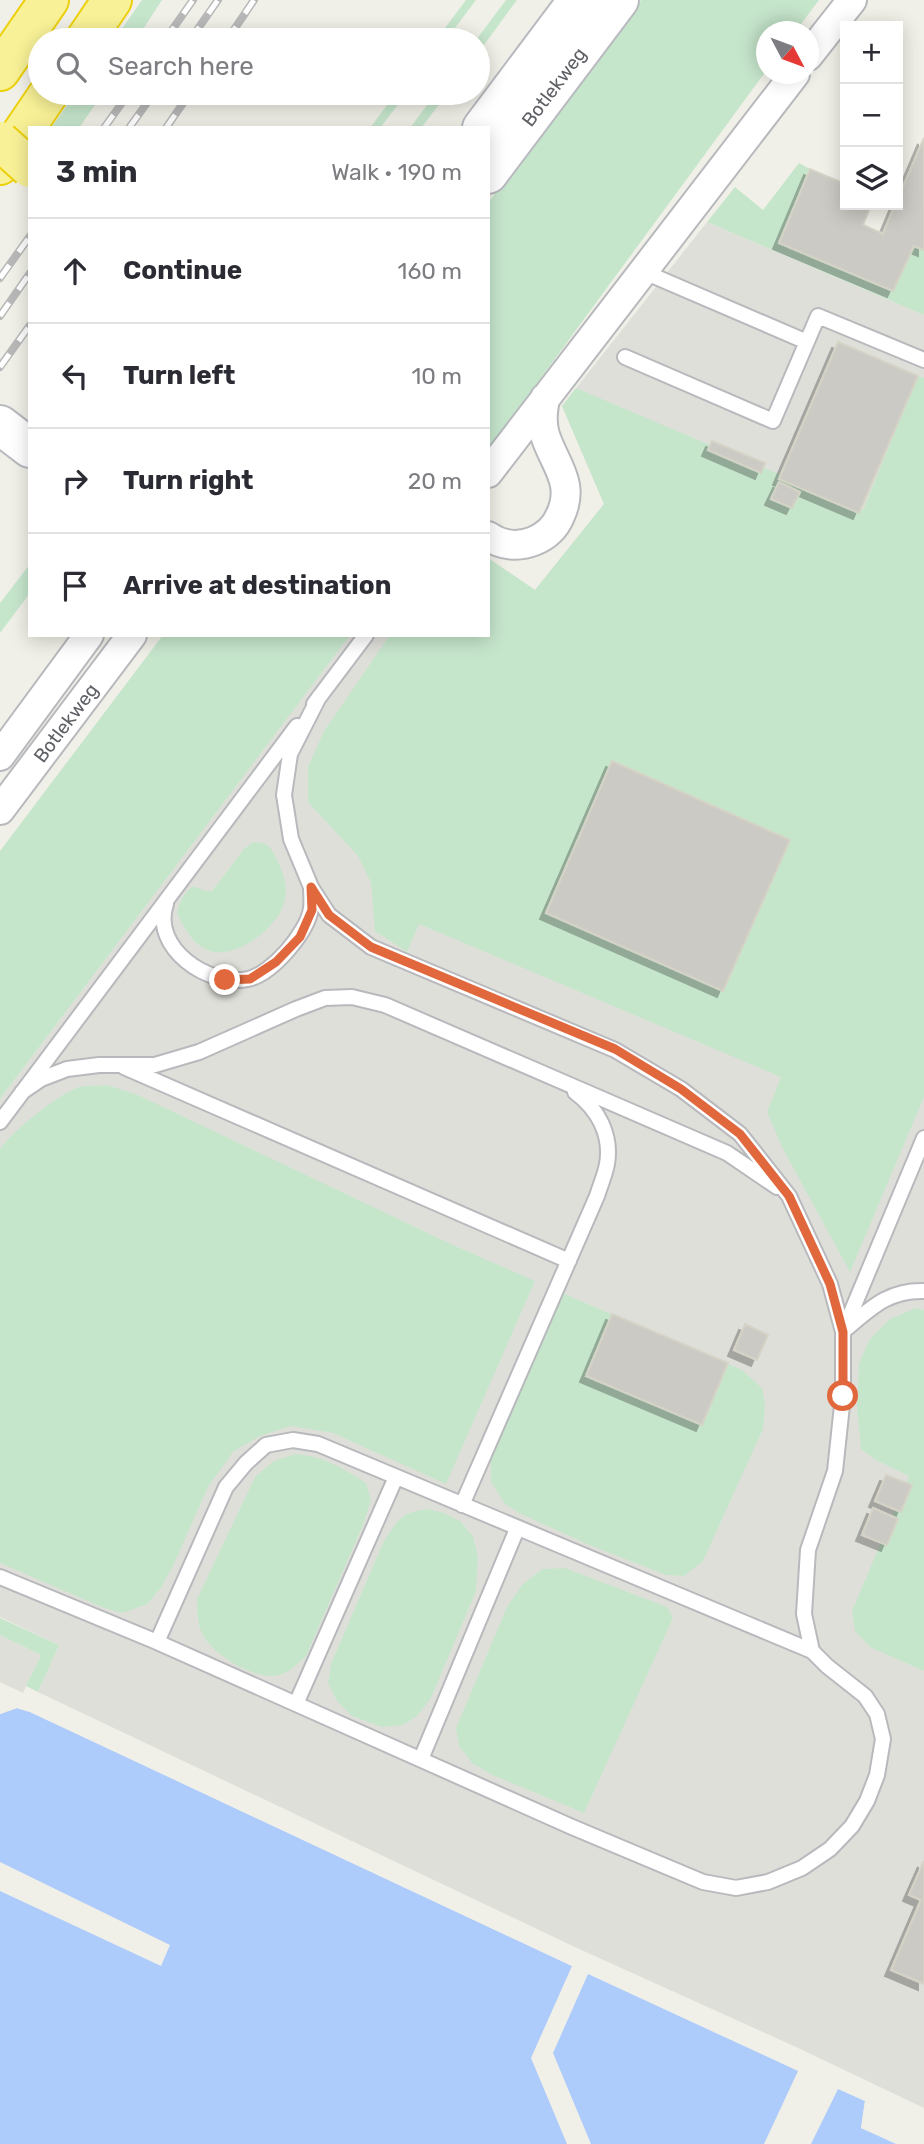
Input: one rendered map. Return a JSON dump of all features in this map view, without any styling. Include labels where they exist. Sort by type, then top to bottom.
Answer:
[{"type":"highway","points":[[30,28],[49,0]]},
{"type":"highway","points":[[93,28],[112,0]]},
{"type":"highway","points":[[0,71],[28,30]]},
{"type":"highway","points":[[0,165],[41,105]]},
{"type":"highway","points":[[0,141],[28,166]]},
{"type":"main road","name":"Botlekweg","points":[[484,126],[578,0]]},
{"type":"main road","name":"Botlekweg","points":[[490,171],[620,0]]},
{"type":"main road","points":[[0,425],[28,446]]},
{"type":"street","points":[[819,43],[852,0]]},
{"type":"street","points":[[490,470],[787,84]]},
{"type":"street","points":[[490,537],[509,545],[523,545],[542,538],[556,524],[565,506],[566,488],[561,470],[544,434],[542,417],[545,398]]},
{"type":"street","name":"Botlekweg","points":[[0,756],[88,637]]},
{"type":"street","name":"Botlekweg","points":[[0,810],[130,637]]},
{"type":"lane","points":[[642,271],[807,342]]},
{"type":"lane","points":[[625,357],[773,421],[818,316],[924,360]]},
{"type":"lane","points":[[0,1122],[364,637]]},
{"type":"lane","points":[[319,697],[290,754],[284,795],[291,839],[311,887],[329,915],[371,947],[615,1049],[681,1089],[740,1134],[789,1196],[830,1284],[843,1332],[843,1396],[835,1471],[808,1550],[804,1614],[812,1651]]},
{"type":"lane","points":[[168,897],[162,927],[174,951],[197,968],[225,980],[250,979],[276,962],[300,937],[312,910],[311,887]]},
{"type":"lane","points":[[22,1092],[41,1079],[67,1069],[155,1065],[199,1052],[325,998],[352,998],[385,1005],[727,1153],[789,1196]]},
{"type":"lane","points":[[119,1065],[569,1261]]},
{"type":"lane","points":[[462,1505],[597,1196],[607,1163],[606,1136],[599,1117],[582,1098],[556,1079]]},
{"type":"lane","points":[[843,1332],[924,1138]]},
{"type":"lane","points":[[843,1332],[886,1298],[907,1291],[924,1291]]},
{"type":"lane","points":[[0,1577],[157,1642],[572,1828],[703,1882],[736,1888],[768,1882],[802,1868],[830,1849],[852,1826],[867,1801],[877,1775],[883,1739],[877,1714],[865,1696],[812,1651],[318,1444],[293,1440],[266,1446],[246,1463],[226,1487],[157,1642]]},
{"type":"lane","points":[[296,1704],[396,1477]]},
{"type":"lane","points":[[421,1759],[517,1529]]},
{"type":"shaded area","points":[[707,222],[924,315],[924,2108],[577,1948],[38,1692],[59,1645],[0,1617],[0,1099],[347,637],[490,637],[490,559],[535,590],[604,504],[562,406]]},
{"type":"shaded area","points":[[0,1635],[41,1655],[23,1693],[0,1682]]},
{"type":"green space","points":[[142,0],[162,0],[144,28],[122,28]]},
{"type":"green space","points":[[466,0],[476,0],[455,28],[445,28]]},
{"type":"green space","points":[[506,0],[517,0],[490,37],[490,28],[485,28]]},
{"type":"green space","points":[[641,0],[819,0],[803,21],[756,21],[756,84],[490,447],[490,200]]},
{"type":"green space","points":[[67,105],[95,105],[80,126],[52,126]]},
{"type":"green space","points":[[387,105],[398,105],[382,126],[371,126]]},
{"type":"green space","points":[[427,105],[439,105],[423,126],[411,126]]},
{"type":"green space","points":[[799,163],[810,169],[779,243],[893,291],[914,246],[924,250],[924,315],[707,222],[735,187],[763,210]]},
{"type":"green space","points":[[918,376],[924,378],[924,1097],[850,1272],[783,1149],[767,1112],[781,1077],[419,924],[407,952],[375,931],[371,883],[358,856],[308,802],[308,767],[324,731],[389,637],[490,637],[490,559],[535,590],[604,504],[562,406],[576,388],[863,510]]},
{"type":"green space","points":[[28,567],[28,596],[0,633],[0,603]]},
{"type":"green space","points":[[161,637],[348,637],[0,1099],[0,851]]},
{"type":"green space","points":[[253,842],[270,847],[281,868],[286,890],[281,910],[266,930],[243,946],[230,951],[207,950],[193,939],[177,913],[181,902],[193,886],[212,891],[244,849]]},
{"type":"green space","points":[[107,1085],[138,1095],[453,1245],[535,1281],[446,1484],[333,1433],[291,1426],[260,1436],[233,1452],[208,1487],[161,1588],[147,1604],[123,1613],[104,1608],[0,1563],[0,1149],[25,1123],[70,1091],[79,1087]]},
{"type":"green space","points":[[562,1293],[742,1370],[762,1388],[765,1404],[763,1429],[703,1561],[684,1576],[666,1575],[587,1544],[519,1513],[505,1504],[491,1482],[491,1456]]},
{"type":"green space","points":[[916,1308],[924,1310],[924,1671],[870,1647],[855,1631],[852,1611],[909,1476],[876,1460],[861,1449],[857,1408],[859,1364],[869,1340],[890,1319]]},
{"type":"green space","points":[[295,1454],[324,1460],[349,1472],[366,1483],[371,1500],[363,1525],[306,1656],[287,1672],[270,1676],[248,1671],[227,1659],[210,1644],[200,1628],[197,1599],[255,1477],[274,1461]]},
{"type":"green space","points":[[428,1509],[460,1521],[473,1536],[478,1557],[476,1591],[431,1698],[417,1716],[403,1725],[382,1727],[352,1716],[337,1701],[328,1683],[331,1664],[388,1535],[405,1515]]},
{"type":"green space","points":[[565,1568],[667,1607],[673,1618],[584,1813],[490,1774],[472,1763],[459,1746],[456,1728],[507,1607],[522,1585],[542,1569]]},
{"type":"green space","points":[[0,1618],[59,1645],[38,1692],[26,1686],[41,1655],[0,1635]]},
{"type":"water","points":[[17,1708],[865,2101],[861,2128],[896,2144],[0,2144],[0,1714]]},
{"type":"pier","points":[[17,1704],[866,2098],[868,2101],[865,2126],[900,2144],[861,2128],[865,2101],[838,2089],[811,2144],[764,2144],[798,2071],[588,1974],[553,2053],[591,2144],[567,2144],[531,2058],[572,1966],[30,1712],[17,1708],[0,1714],[2,1708]]},
{"type":"pier","points":[[0,1862],[170,1945],[161,1966],[0,1891]]},
{"type":"building","points":[[924,138],[924,250],[914,246],[893,291],[779,243],[810,169],[840,182],[840,210],[869,210],[863,225],[883,234],[893,210],[903,210],[903,187]]},
{"type":"building","points":[[838,342],[918,376],[859,513],[779,479]]},
{"type":"building","points":[[712,441],[765,463],[761,473],[708,450]]},
{"type":"building","points":[[779,482],[800,492],[792,508],[771,499]]},
{"type":"building","points":[[612,761],[790,840],[723,991],[546,913]]},
{"type":"building","points":[[612,1314],[728,1363],[702,1425],[586,1376]]},
{"type":"building","points":[[745,1324],[768,1335],[757,1360],[734,1350]]},
{"type":"building","points":[[886,1475],[912,1485],[901,1512],[875,1501]]},
{"type":"building","points":[[873,1508],[898,1519],[887,1545],[862,1535]]},
{"type":"building","points":[[924,1861],[924,1984],[891,1970],[921,1900],[909,1895]]},
{"type":"railway","points":[[173,28],[193,0]]},
{"type":"railway","points":[[198,28],[218,0]]},
{"type":"railway","points":[[235,28],[254,0]]},
{"type":"railway","points":[[105,126],[120,105]]},
{"type":"railway","points":[[130,126],[145,105]]},
{"type":"railway","points":[[167,126],[182,105]]},
{"type":"railway","points":[[0,278],[28,239]]},
{"type":"railway","points":[[0,316],[28,276]]},
{"type":"railway","points":[[0,367],[28,328]]},
{"type":"route","points":[[225,980],[250,979],[276,962],[300,937],[312,910],[311,887],[329,915],[371,947],[615,1049],[681,1089],[740,1134],[789,1196],[830,1284],[843,1332],[843,1396]]}]
